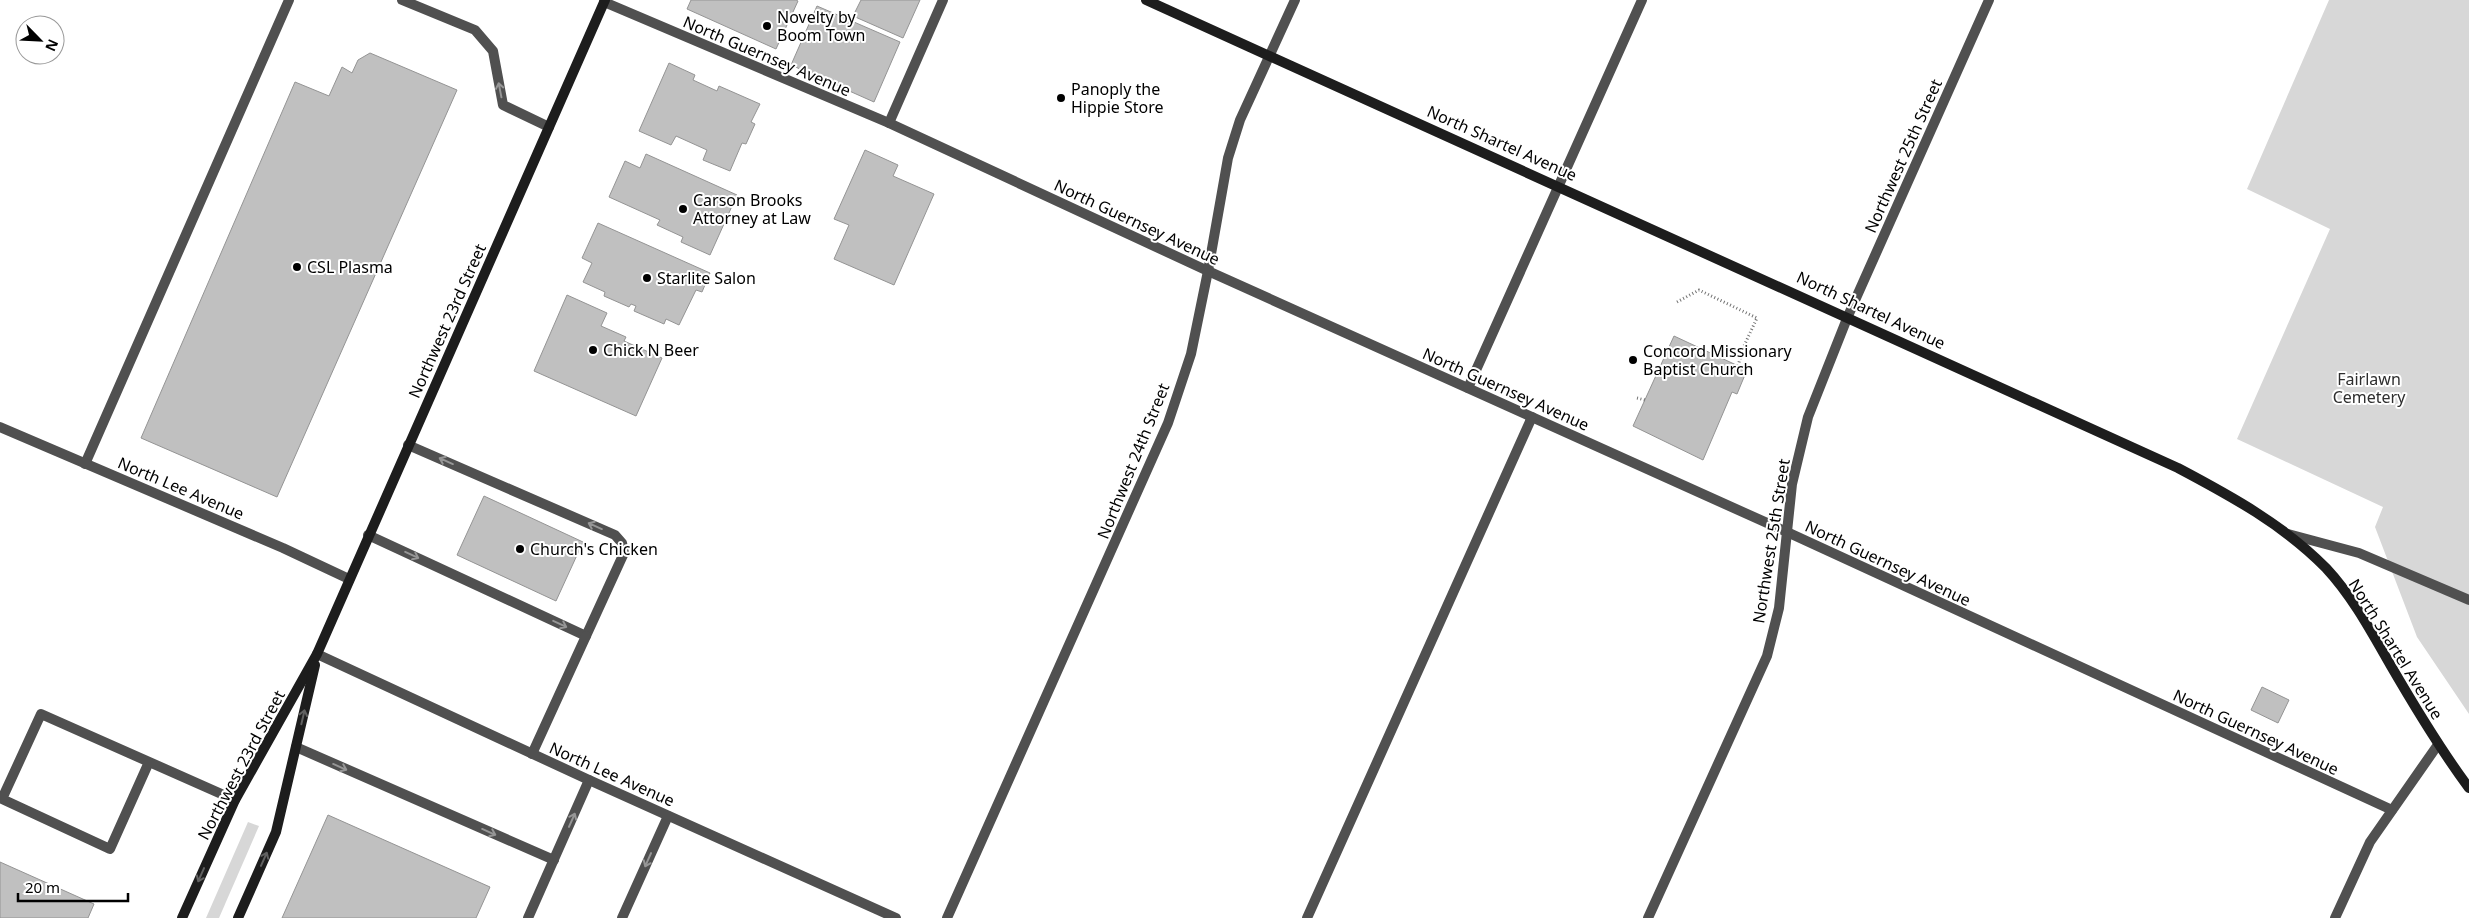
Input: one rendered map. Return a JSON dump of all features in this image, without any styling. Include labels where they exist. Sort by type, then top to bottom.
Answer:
[{"type":"street","points":[[86,464],[289,0]]},
{"type":"street","points":[[402,0],[475,30],[493,51],[503,105],[549,127]]},
{"type":"street","points":[[890,123],[943,0]]},
{"type":"street","name":"North Shartel Avenue","points":[[1146,0],[1848,316],[2178,468],[2242,503],[2288,534],[2326,568],[2350,599],[2437,746],[2469,788]]},
{"type":"street","name":"Northwest 24th Street","points":[[947,918],[1168,423],[1191,354],[1228,158],[1240,120],[1295,0]]},
{"type":"street","points":[[1468,388],[1642,0]]},
{"type":"street","name":"Northwest 25th Street","points":[[1648,918],[1766,656],[1779,608],[1792,484],[1808,417],[1848,316],[1989,0]]},
{"type":"street","name":"Northwest 23rd Street","points":[[182,918],[235,800],[317,654],[348,579],[605,1]]},
{"type":"street","name":"North Guernsey Avenue","points":[[605,1],[890,123],[1208,271],[1788,532],[2392,810]]},
{"type":"street","points":[[1306,918],[1532,417]]},
{"type":"street","name":"North Lee Avenue","points":[[0,427],[283,548],[348,579]]},
{"type":"street","points":[[408,445],[615,535],[622,543],[624,553],[532,754]]},
{"type":"street","points":[[2288,534],[2359,553],[2469,600]]},
{"type":"street","points":[[368,535],[586,636]]},
{"type":"street","name":"North Lee Avenue","points":[[317,654],[532,754],[896,918]]},
{"type":"street","name":"Northwest 23rd Street","points":[[238,918],[276,832],[317,654]]},
{"type":"street","points":[[149,762],[110,849],[2,799],[41,714],[235,800]]},
{"type":"street","points":[[2335,918],[2370,842],[2437,746]]},
{"type":"street","points":[[296,747],[554,860]]},
{"type":"street","points":[[528,918],[590,780]]},
{"type":"street","points":[[622,918],[668,816]]},
{"type":"path","points":[[1677,302],[1698,290],[1757,318],[1743,348],[1738,366]]},
{"type":"path","points":[[1637,398],[1645,400]]},
{"type":"green space","name":"Fairlawn Cemetery","points":[[2329,0],[2469,0],[2469,714],[2417,637],[2375,527],[2383,507],[2237,439],[2330,229],[2247,189]]},
{"type":"green space","points":[[248,822],[259,826],[219,918],[206,918]]},
{"type":"building","points":[[691,0],[798,1],[776,49],[687,9]]},
{"type":"building","points":[[861,0],[920,0],[903,38],[853,16]]},
{"type":"building","points":[[817,6],[900,42],[874,102],[791,65]]},
{"type":"building","name":"CSL Plasma","points":[[370,53],[457,90],[277,497],[141,438],[295,82],[329,96],[342,67],[352,73],[358,60]]},
{"type":"building","points":[[669,63],[695,75],[693,80],[717,91],[719,86],[760,104],[751,122],[755,124],[746,144],[742,143],[730,171],[703,160],[707,150],[676,136],[671,145],[639,131]]},
{"type":"building","points":[[865,150],[898,165],[893,176],[934,194],[894,285],[834,259],[849,225],[834,219]]},
{"type":"building","name":"Carson Brooks Attorney at Law","points":[[646,154],[737,195],[710,255],[681,242],[683,237],[657,225],[660,220],[609,197],[625,161],[640,168]]},
{"type":"building","name":"Starlite Salon","points":[[598,223],[710,273],[702,292],[696,290],[679,325],[666,319],[664,324],[634,311],[636,306],[631,304],[629,307],[604,296],[605,292],[583,282],[592,263],[582,258]]},
{"type":"building","name":"Chick N Beer","points":[[567,295],[607,313],[601,326],[626,337],[624,341],[662,358],[636,416],[534,371]]},
{"type":"building","name":"Concord Missionary Baptist Church","points":[[1674,336],[1747,370],[1737,394],[1732,392],[1703,460],[1633,426]]},
{"type":"building","name":"Church's Chicken","points":[[484,496],[583,542],[556,601],[457,555]]},
{"type":"building","points":[[2262,687],[2289,700],[2278,723],[2251,710]]},
{"type":"building","points":[[328,815],[490,887],[476,918],[282,918]]},
{"type":"building","points":[[0,862],[94,904],[88,918],[0,918]]},
{"type":"place","name":"Novelty by Boom Town","points":[[767,26]]},
{"type":"place","name":"Panoply the Hippie Store","points":[[1061,98]]},
{"type":"place","name":"Carson Brooks Attorney at Law","points":[[683,209]]},
{"type":"place","name":"CSL Plasma","points":[[297,267]]},
{"type":"place","name":"Starlite Salon","points":[[647,278]]},
{"type":"place","name":"Chick N Beer","points":[[593,350]]},
{"type":"place","name":"Concord Missionary Baptist Church","points":[[1633,360]]},
{"type":"place","name":"Church's Chicken","points":[[520,549]]}]
